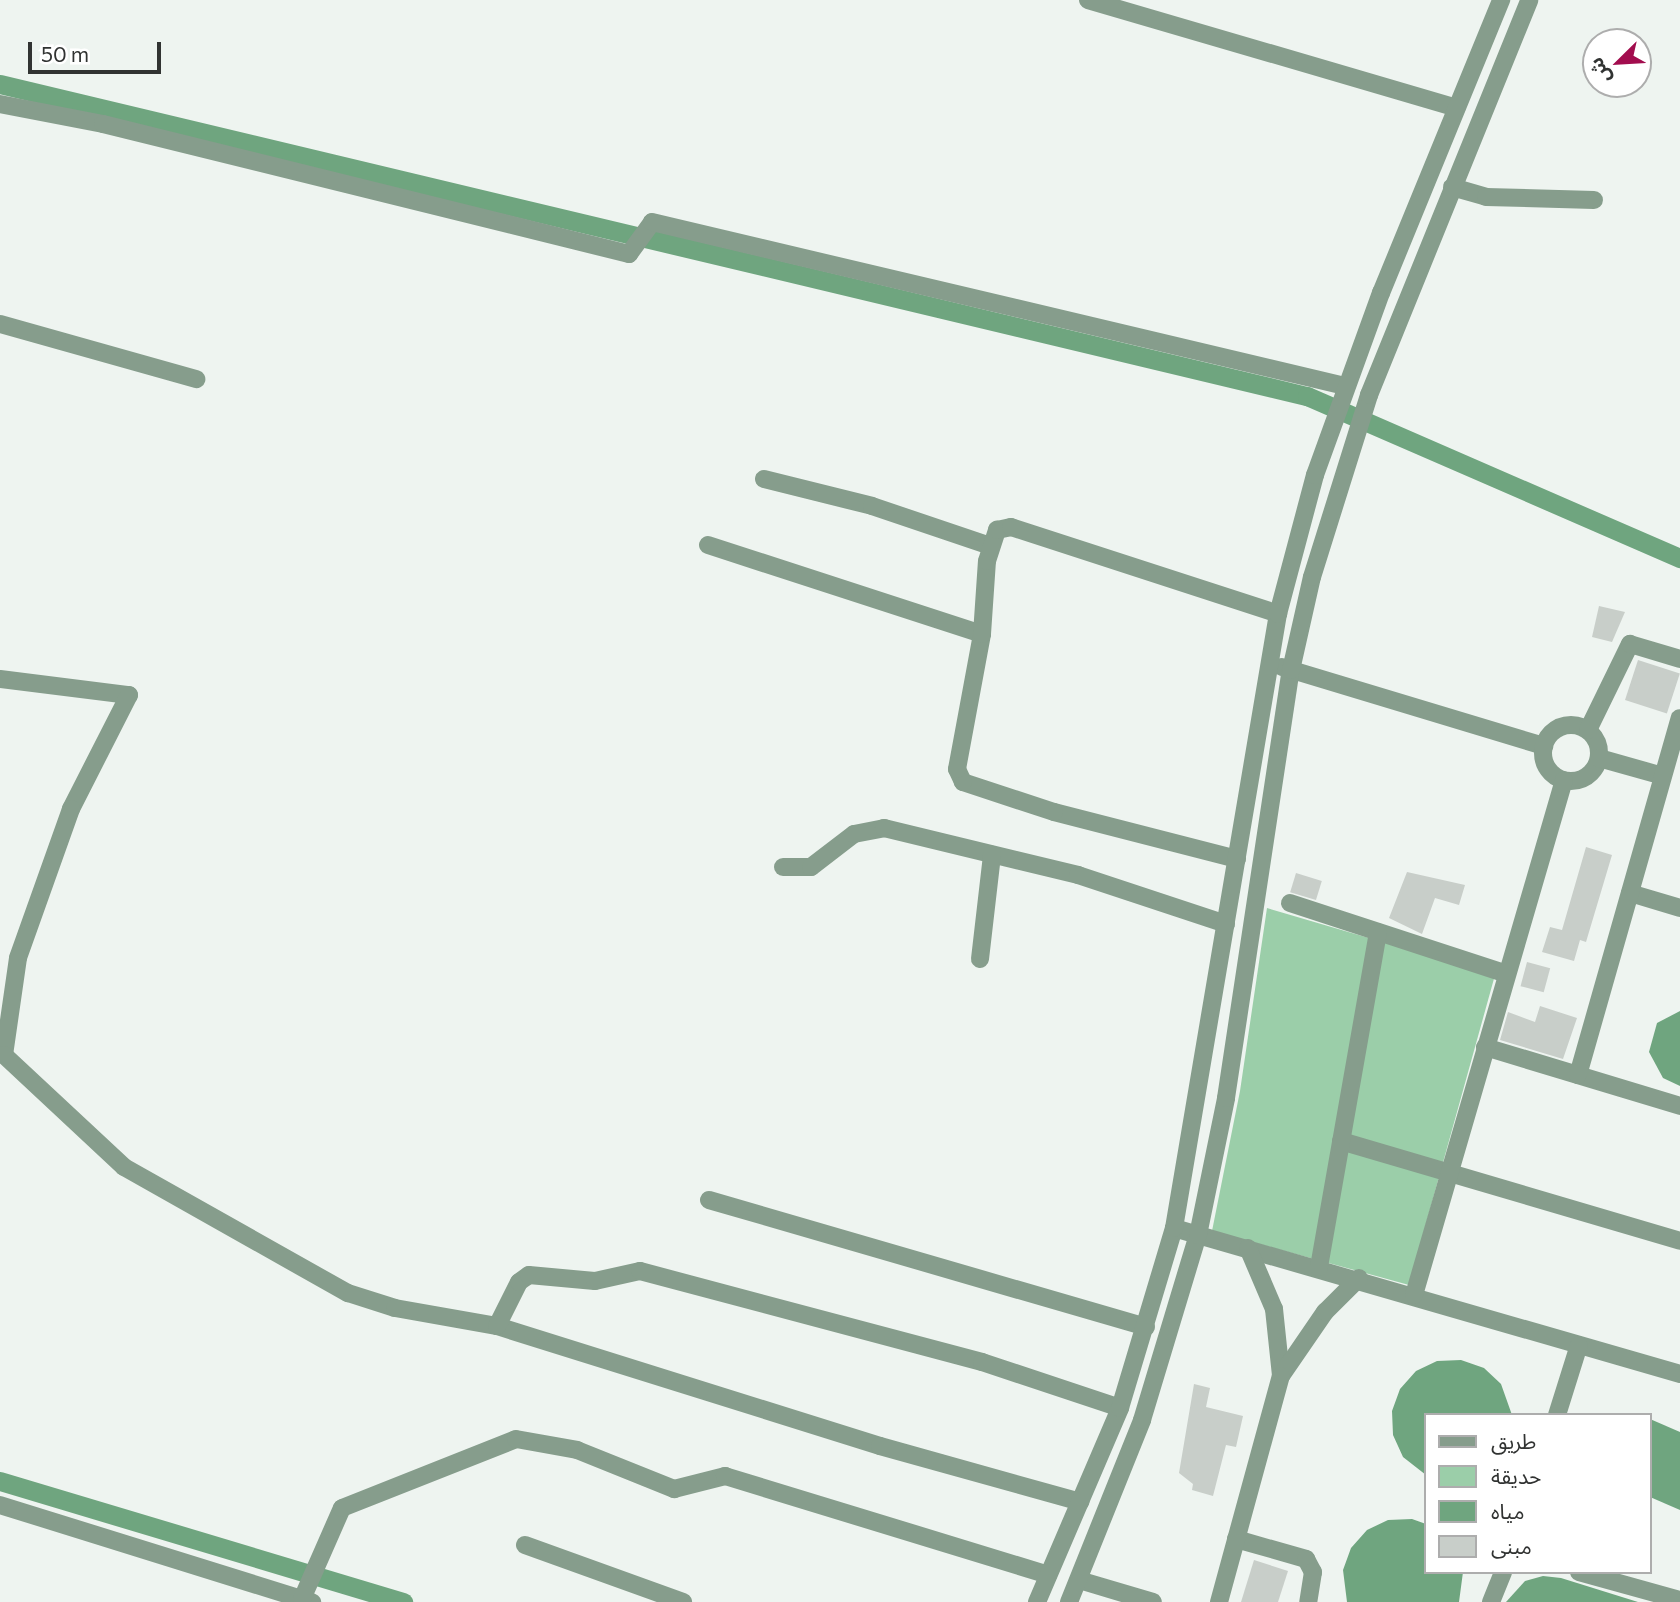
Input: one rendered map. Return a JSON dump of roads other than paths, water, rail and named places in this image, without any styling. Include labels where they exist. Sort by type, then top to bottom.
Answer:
[{"type":"street","points":[[1088,0],[1457,108]]},
{"type":"street","points":[[1037,1602],[1120,1408],[1174,1228],[1278,614],[1345,386],[1502,0]]},
{"type":"street","points":[[1069,1602],[1142,1420],[1198,1235],[1228,1084],[1291,670],[1348,454],[1452,187],[1529,0]]},
{"type":"street","points":[[0,104],[116,127],[629,254],[652,222],[1345,386]]},
{"type":"street","points":[[1452,187],[1486,197],[1594,200]]},
{"type":"street","points":[[0,324],[196,379]]},
{"type":"street","points":[[764,479],[872,506],[990,546]]},
{"type":"street","points":[[1237,859],[1055,812],[963,782],[957,769],[982,634],[990,546],[997,530],[1011,527],[1278,614]]},
{"type":"street","points":[[708,545],[982,634]]},
{"type":"street","points":[[1599,758],[1588,730],[1630,644],[1680,659]]},
{"type":"street","points":[[1269,663],[1544,746]]},
{"type":"street","points":[[0,679],[129,695],[71,809],[18,958],[0,1074]]},
{"type":"street","points":[[1578,1075],[1680,718]]},
{"type":"street","points":[[1588,730],[1567,725],[1548,736],[1544,746],[1547,767],[1564,780],[1586,777],[1599,758]]},
{"type":"street","points":[[1599,758],[1663,776]]},
{"type":"street","points":[[1415,1295],[1564,780]]},
{"type":"street","points":[[783,867],[811,867],[869,828],[1078,875],[1226,923]]},
{"type":"street","points":[[980,959],[992,855]]},
{"type":"street","points":[[1630,893],[1680,908]]},
{"type":"street","points":[[1290,903],[1507,974]]},
{"type":"street","points":[[1319,1267],[1378,932]]},
{"type":"street","points":[[1485,1047],[1680,1106]]},
{"type":"street","points":[[4,1055],[124,1167],[203,1215],[348,1293],[395,1308],[497,1326],[880,1446],[1080,1502]]},
{"type":"street","points":[[1341,1141],[1680,1241]]},
{"type":"street","points":[[709,1200],[1146,1327]]},
{"type":"street","points":[[1174,1228],[1359,1278],[1680,1374]]},
{"type":"street","points":[[1248,1248],[1274,1309],[1281,1376]]},
{"type":"street","points":[[497,1326],[519,1282],[529,1275],[595,1281],[640,1271],[969,1358],[1120,1408]]},
{"type":"street","points":[[1219,1602],[1281,1376],[1325,1312],[1359,1278]]},
{"type":"street","points":[[1558,1413],[1578,1345]]},
{"type":"street","points":[[0,1505],[307,1601],[342,1508],[516,1439],[577,1450],[674,1489],[725,1476],[1048,1574]]},
{"type":"street","points":[[1236,1539],[1306,1559],[1313,1572],[1308,1602]]},
{"type":"street","points":[[525,1545],[683,1602]]},
{"type":"street","points":[[1491,1602],[1502,1574]]},
{"type":"street","points":[[1586,1574],[1680,1600]]},
{"type":"street","points":[[1079,1580],[1153,1602]]},
{"type":"water","points":[[1680,1011],[1680,1086],[1663,1078],[1649,1052],[1657,1023]]},
{"type":"water","points":[[1461,1360],[1484,1368],[1501,1384],[1511,1413],[1424,1413],[1424,1473],[1403,1457],[1393,1435],[1392,1411],[1400,1389],[1416,1371],[1437,1361]]},
{"type":"water","points":[[1652,1420],[1680,1432],[1680,1510],[1652,1498]]},
{"type":"water","points":[[1412,1519],[1424,1523],[1424,1574],[1463,1574],[1459,1602],[1347,1602],[1343,1570],[1351,1548],[1367,1530],[1388,1520]]},
{"type":"water","points":[[1543,1576],[1561,1578],[1638,1602],[1506,1602],[1525,1581]]},
{"type":"waterway","points":[[0,84],[1307,396],[1680,558]]},
{"type":"waterway","points":[[0,1481],[403,1602]]}]
